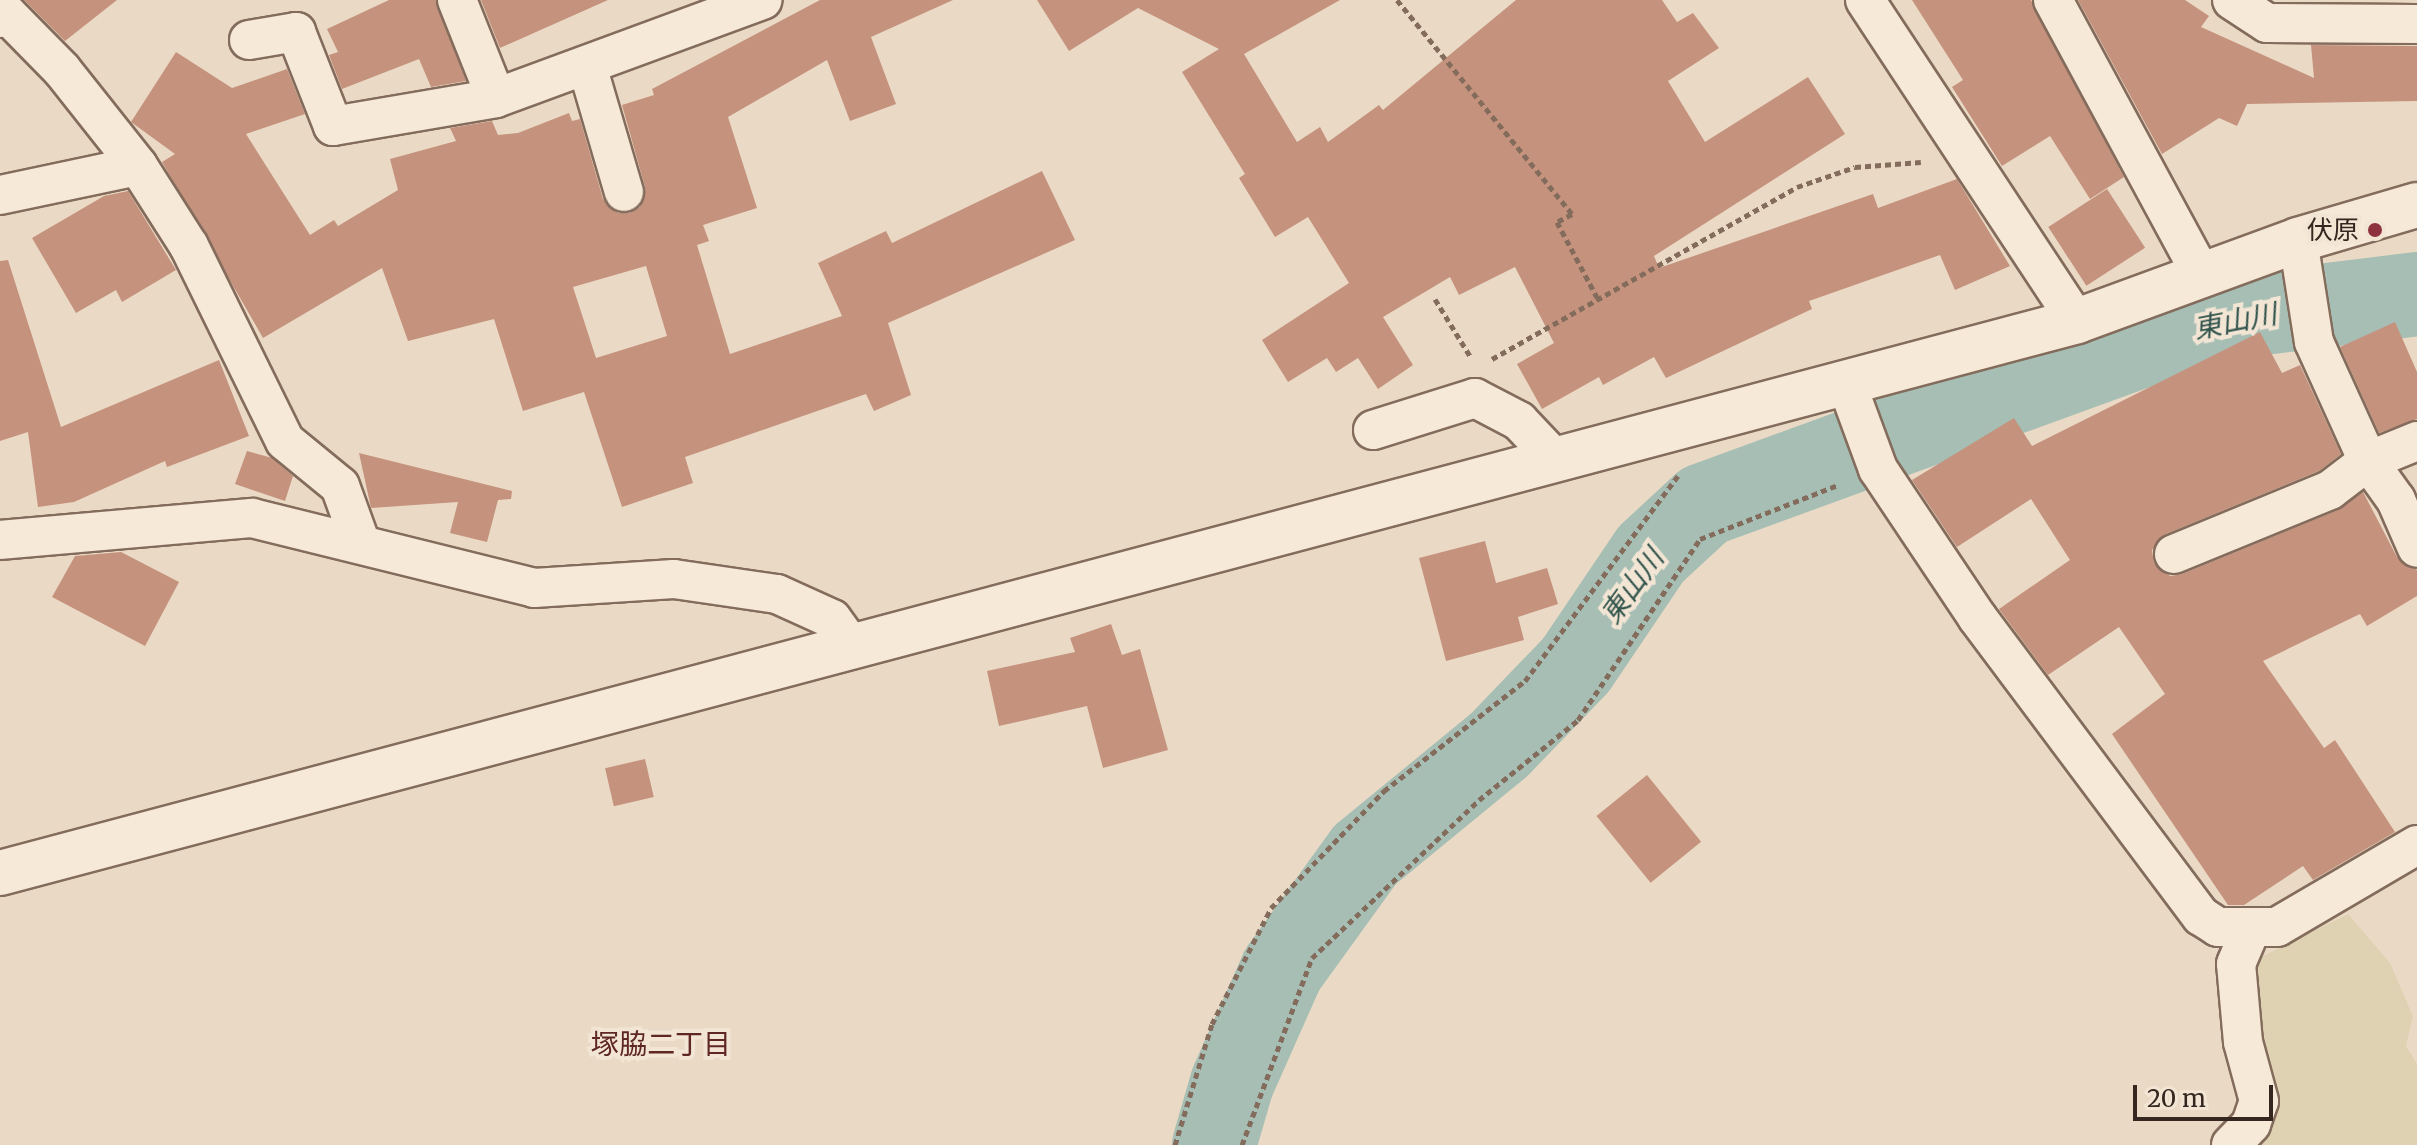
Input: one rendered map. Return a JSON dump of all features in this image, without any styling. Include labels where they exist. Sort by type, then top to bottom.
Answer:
[{"type":"street","points":[[457,0],[496,98]]},
{"type":"street","points":[[249,40],[296,32],[333,126],[496,98],[588,69],[763,0]]},
{"type":"street","points":[[1865,0],[2077,321]]},
{"type":"street","points":[[2053,0],[2202,275]]},
{"type":"street","points":[[2232,0],[2267,23],[2417,24]]},
{"type":"street","points":[[0,18],[7,14],[62,70],[138,166],[189,246],[285,441],[340,486],[361,544]]},
{"type":"street","points":[[588,69],[624,192]]},
{"type":"street","points":[[0,195],[138,166]]},
{"type":"street","points":[[0,873],[850,644],[2077,321],[2298,240],[2417,205]]},
{"type":"street","points":[[2298,240],[2310,324],[2368,461],[2396,500],[2417,548]]},
{"type":"street","points":[[1846,382],[1878,469],[1977,617],[2201,916],[2218,927],[2250,931],[2277,927],[2417,845]]},
{"type":"street","points":[[1373,430],[1475,398],[1519,421],[1555,459]]},
{"type":"street","points":[[2174,554],[2330,490],[2368,461],[2417,441]]},
{"type":"street","points":[[0,540],[252,518],[534,588],[674,579],[777,594],[832,619],[850,644]]},
{"type":"street","points":[[2231,1145],[2251,1124],[2259,1101],[2243,1042],[2236,964],[2250,931]]},
{"type":"path","points":[[1397,0],[1572,214],[1557,222],[1598,299]]},
{"type":"path","points":[[1477,367],[1797,187],[1902,160],[1976,168]]},
{"type":"path","points":[[1175,1145],[1212,1024],[1271,908],[1384,791],[1525,681],[1678,478],[1678,427]]},
{"type":"path","points":[[1242,1145],[1312,958],[1479,800],[1578,720],[1700,539],[1878,469]]},
{"type":"shaded area","points":[[2348,914],[2390,963],[2413,1016],[2406,1046],[2417,1064],[2417,1145],[2245,1145],[2251,962]]},
{"type":"building","points":[[24,0],[117,0],[65,41]]},
{"type":"building","points":[[389,0],[436,0],[466,81],[431,87],[419,59],[342,89],[329,55],[338,52],[327,29]]},
{"type":"building","points":[[481,0],[608,0],[500,48]]},
{"type":"building","points":[[820,0],[953,0],[871,37],[896,104],[850,121],[827,60],[728,117],[757,208],[703,225],[709,241],[697,245],[730,354],[842,316],[818,263],[886,231],[892,243],[1042,171],[1075,240],[888,323],[911,395],[874,411],[866,394],[685,457],[693,483],[622,507],[584,392],[523,411],[494,319],[408,341],[382,268],[263,338],[162,162],[175,154],[131,122],[176,52],[232,88],[287,69],[305,114],[246,134],[310,235],[334,220],[338,226],[398,190],[390,159],[456,141],[450,128],[492,121],[498,135],[518,133],[569,113],[572,121],[580,119],[603,199],[618,213],[629,213],[640,207],[645,187],[622,105],[654,95],[652,89]],"holes":[[[646,266],[667,336],[596,358],[573,287]]]},
{"type":"building","points":[[1037,0],[1340,0],[1244,54],[1297,142],[1320,127],[1328,142],[1379,105],[1383,110],[1516,0],[1662,0],[1677,22],[1693,13],[1719,48],[1668,81],[1705,142],[1808,77],[1845,134],[1654,256],[1659,268],[1873,194],[1878,208],[1957,179],[2010,266],[1955,290],[1940,255],[1809,301],[1812,309],[1666,378],[1654,357],[1603,385],[1599,377],[1542,409],[1517,364],[1554,343],[1515,267],[1459,295],[1450,277],[1383,317],[1413,365],[1378,389],[1358,358],[1336,372],[1327,358],[1288,382],[1262,340],[1349,283],[1308,217],[1275,237],[1239,178],[1245,174],[1182,72],[1219,49],[1138,8],[1069,51]]},
{"type":"building","points":[[1912,0],[2031,0],[2124,177],[2090,199],[2050,136],[2002,166],[1952,87],[1963,80]]},
{"type":"building","points":[[2078,0],[2185,0],[2209,16],[2201,27],[2314,78],[2311,45],[2417,46],[2417,101],[2247,104],[2237,126],[2219,118],[2162,154]]},
{"type":"building","points":[[2107,189],[2145,248],[2086,286],[2048,227]]},
{"type":"building","points":[[128,191],[176,270],[122,302],[116,290],[76,313],[32,238],[104,196]]},
{"type":"building","points":[[8,260],[61,427],[219,360],[249,436],[167,467],[165,461],[74,502],[38,507],[28,432],[0,441],[0,261]]},
{"type":"building","points":[[2395,322],[2417,372],[2417,419],[2379,433],[2340,347]]},
{"type":"building","points":[[2260,332],[2282,373],[2300,365],[2341,454],[2319,471],[2166,534],[2152,550],[2154,563],[2170,576],[2182,574],[2338,510],[2363,492],[2397,557],[2417,570],[2417,596],[2367,626],[2360,614],[2263,661],[2324,748],[2335,740],[2395,832],[2313,880],[2303,866],[2244,905],[2228,905],[2112,734],[2165,694],[2119,627],[2048,675],[1999,609],[2070,560],[2031,499],[1957,547],[1912,480],[2014,418],[2032,446]]},
{"type":"building","points":[[247,451],[272,458],[293,476],[285,501],[235,484]]},
{"type":"building","points":[[359,453],[512,491],[511,499],[498,500],[487,542],[450,533],[458,502],[371,508]]},
{"type":"building","points":[[1485,541],[1496,583],[1547,568],[1558,604],[1518,617],[1524,640],[1446,661],[1419,558]]},
{"type":"building","points":[[121,552],[179,582],[145,646],[52,597],[75,556]]},
{"type":"building","points":[[1111,624],[1122,655],[1140,649],[1168,750],[1103,768],[1087,706],[999,726],[987,671],[1075,652],[1070,638]]},
{"type":"building","points":[[645,759],[654,797],[614,806],[605,768]]},
{"type":"building","points":[[1647,775],[1701,842],[1651,883],[1596,816]]},
{"type":"waterway","name":"東山川","points":[[1214,1145],[1232,1083],[1282,970],[1365,855],[1499,745],[1576,665],[1651,554],[1704,505],[2214,319],[2417,294]]},
{"type":"place","name":"伏原","points":[[2375,230]]},
{"type":"district","name":"塚脇二丁目","points":[[661,1044]]}]
